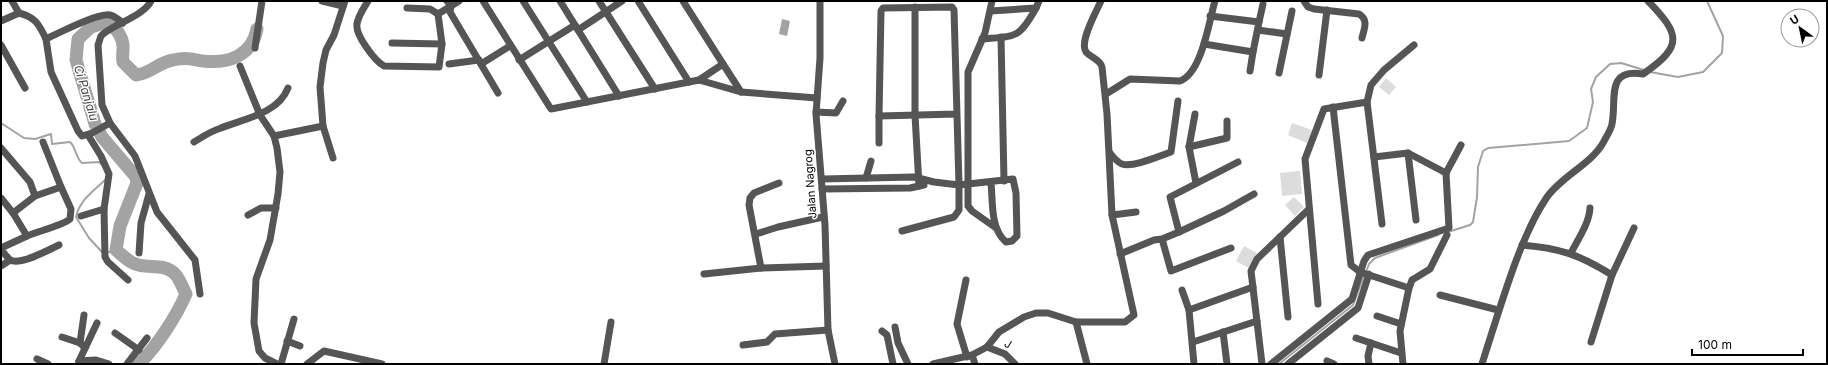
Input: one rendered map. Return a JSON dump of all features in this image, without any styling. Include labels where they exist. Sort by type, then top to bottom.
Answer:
[{"type":"street","points":[[12,1],[18,13]]},
{"type":"street","points":[[151,1],[150,4],[122,24],[101,36],[98,45],[102,105],[110,123],[135,156],[142,170],[149,194],[158,212],[195,260],[200,294]]},
{"type":"street","points":[[255,48],[262,1]]},
{"type":"street","points":[[322,1],[344,4],[336,30],[326,50],[320,86],[322,126],[333,158]]},
{"type":"street","points":[[368,1],[357,23],[357,27],[365,44],[380,64],[384,66],[439,67],[442,44],[438,14]]},
{"type":"street","points":[[438,14],[449,4],[459,1]]},
{"type":"street","points":[[483,1],[551,109],[699,80],[723,64]]},
{"type":"street","points":[[522,1],[587,102]]},
{"type":"street","points":[[599,1],[655,88]]},
{"type":"street","points":[[519,60],[549,42],[606,12],[622,1]]},
{"type":"street","points":[[638,1],[689,82]]},
{"type":"street","points":[[683,1],[741,92]]},
{"type":"street","name":"Jalan Nagrog","points":[[820,1],[816,112],[822,179],[828,330],[833,364]]},
{"type":"street","points":[[992,1],[991,10],[982,39],[968,72],[968,206],[972,211],[996,228]]},
{"type":"street","points":[[982,39],[1013,36],[1022,32],[1039,1]]},
{"type":"street","points":[[933,364],[969,356],[987,347],[996,334],[1026,316],[1048,313],[1076,322],[1125,322],[1133,318],[1133,310],[1112,215],[1110,153],[1106,94],[1102,65],[1086,52],[1084,46],[1087,34],[1101,1]]},
{"type":"street","points":[[1106,94],[1130,79],[1183,80],[1196,64],[1204,44],[1215,1]]},
{"type":"street","points":[[1304,1],[1310,8],[1360,14],[1366,21],[1362,38]]},
{"type":"street","points":[[1482,364],[1498,310],[1522,245],[1547,197],[1557,185],[1595,154],[1604,142],[1612,125],[1614,92],[1617,80],[1622,75],[1629,72],[1646,72],[1662,58],[1674,40],[1666,20],[1648,1]]},
{"type":"street","points":[[562,2],[576,28],[619,96]]},
{"type":"street","points":[[449,4],[450,12],[498,93]]},
{"type":"street","points":[[1250,71],[1252,52],[1263,4]]},
{"type":"street","points":[[879,143],[881,11],[886,7],[952,6],[954,10],[959,185],[957,215],[902,231]]},
{"type":"street","points":[[915,7],[915,115],[919,186]]},
{"type":"street","points":[[407,8],[430,10],[438,14]]},
{"type":"street","points":[[991,10],[1036,8]]},
{"type":"street","points":[[1319,75],[1327,10]]},
{"type":"street","points":[[1279,74],[1292,11]]},
{"type":"street","points":[[1,21],[18,13],[34,18],[38,23],[46,39],[51,72],[78,131],[82,136],[90,134],[110,123]]},
{"type":"street","points":[[46,39],[80,24],[107,15],[114,16],[122,24]]},
{"type":"street","points":[[1210,16],[1287,34]]},
{"type":"street","points":[[1001,37],[1004,181]]},
{"type":"street","points":[[392,43],[442,44]]},
{"type":"street","points":[[1204,44],[1252,52]]},
{"type":"street","points":[[1,45],[25,88]]},
{"type":"street","points":[[1382,224],[1367,102],[1371,85],[1384,70],[1414,45]]},
{"type":"street","points":[[448,64],[480,62],[510,46]]},
{"type":"street","points":[[240,66],[260,115],[274,136],[280,172],[276,208],[270,240],[256,279],[254,323],[259,351],[265,358],[277,364]]},
{"type":"street","points":[[699,80],[741,92],[817,98]]},
{"type":"street","points":[[194,142],[220,128],[260,115],[284,95],[288,88]]},
{"type":"street","points":[[816,112],[836,113],[843,101]]},
{"type":"street","points":[[1110,153],[1118,161],[1127,165],[1139,163],[1171,152],[1178,101]]},
{"type":"street","points":[[1318,304],[1305,159],[1324,109],[1367,102]]},
{"type":"street","points":[[1333,107],[1350,262],[1352,267],[1360,272],[1409,288]]},
{"type":"street","points":[[879,116],[957,114]]},
{"type":"street","points":[[1195,114],[1189,147],[1196,184]]},
{"type":"street","points":[[1189,147],[1227,138],[1227,121]]},
{"type":"street","points":[[274,136],[322,126]]},
{"type":"street","points":[[90,134],[109,174],[104,209],[105,257],[108,262],[128,280]]},
{"type":"street","points":[[43,142],[71,209],[70,219],[68,222],[27,236],[1,249],[10,260],[16,262],[59,246]]},
{"type":"street","points":[[1403,364],[1400,341],[1409,288],[1412,280],[1430,269],[1448,231],[1446,173],[1461,145]]},
{"type":"street","points":[[1,148],[30,182],[35,196]]},
{"type":"street","points":[[1374,157],[1408,153],[1446,173]]},
{"type":"street","points":[[1408,153],[1416,220]]},
{"type":"street","points":[[866,178],[871,161]]},
{"type":"street","points":[[1180,232],[1170,197],[1238,162]]},
{"type":"street","points":[[822,179],[919,178],[934,182],[959,185],[991,183],[1013,179],[1015,183],[1017,236],[1012,241],[1006,242],[1001,238],[996,228],[991,183]]},
{"type":"street","points":[[822,189],[910,188],[934,182]]},
{"type":"street","points":[[761,268],[756,234],[749,204],[750,198],[754,193],[780,183]]},
{"type":"street","points":[[13,213],[35,196],[61,187]]},
{"type":"street","points":[[140,253],[141,223],[149,194]]},
{"type":"street","points":[[1120,254],[1154,240],[1162,239],[1180,232],[1224,211],[1254,194]]},
{"type":"street","points":[[1,198],[13,213],[27,236]]},
{"type":"street","points":[[248,215],[261,208],[276,208]]},
{"type":"street","points":[[1570,253],[1586,224],[1590,215],[1590,208]]},
{"type":"street","points":[[81,216],[104,209]]},
{"type":"street","points":[[1262,364],[1251,271],[1257,259],[1309,209]]},
{"type":"street","points":[[1112,215],[1136,212]]},
{"type":"street","points":[[756,234],[778,227],[824,217]]},
{"type":"street","points":[[1591,342],[1612,275],[1634,228]]},
{"type":"street","points":[[1271,364],[1352,299],[1364,260],[1368,255],[1448,231]]},
{"type":"street","points":[[1280,237],[1288,317]]},
{"type":"street","points":[[1162,239],[1171,272],[1231,248]]},
{"type":"street","points":[[1522,245],[1539,246],[1570,253],[1586,260],[1612,275]]},
{"type":"street","points":[[1,266],[10,260]]},
{"type":"street","points":[[704,274],[761,268],[826,266]]},
{"type":"street","points":[[1288,364],[1358,308],[1369,274]]},
{"type":"street","points":[[966,280],[957,324],[969,356],[975,364]]},
{"type":"street","points":[[1189,310],[1253,287]]},
{"type":"street","points":[[1182,290],[1189,310],[1194,364]]},
{"type":"street","points":[[1440,294],[1498,310]]},
{"type":"street","points":[[84,315],[83,345],[78,362],[96,360],[109,364]]},
{"type":"street","points":[[1377,316],[1402,324]]},
{"type":"street","points":[[280,364],[294,319]]},
{"type":"street","points":[[1193,342],[1257,321]]},
{"type":"street","points":[[604,364],[611,322]]},
{"type":"street","points":[[1076,322],[1087,364]]},
{"type":"street","points":[[83,345],[97,323]]},
{"type":"street","points":[[895,327],[898,343],[908,364]]},
{"type":"street","points":[[743,345],[767,342],[775,334],[828,330]]},
{"type":"street","points":[[882,331],[887,335],[893,364]]},
{"type":"street","points":[[1223,332],[1227,364]]},
{"type":"street","points":[[115,333],[139,350]]},
{"type":"street","points":[[62,337],[83,345]]},
{"type":"street","points":[[127,364],[147,338]]},
{"type":"street","points":[[1356,338],[1401,353]]},
{"type":"street","points":[[287,341],[300,346]]},
{"type":"street","points":[[1369,364],[1371,343]]},
{"type":"street","name":"J","points":[[987,347],[1004,354],[1014,364]]},
{"type":"street","points":[[307,364],[324,351],[382,364]]},
{"type":"street","points":[[37,359],[48,364]]},
{"type":"street","points":[[1327,361],[1334,364]]},
{"type":"shaded area","points":[[782,19],[790,21],[787,36],[779,34]]},
{"type":"shaded area","points":[[1386,78],[1396,87],[1389,95],[1379,87]]},
{"type":"shaded area","points":[[1292,123],[1312,130],[1307,143],[1288,135]]},
{"type":"shaded area","points":[[1300,171],[1302,194],[1282,196],[1280,173]]},
{"type":"shaded area","points":[[1294,197],[1304,207],[1295,216],[1285,205]]},
{"type":"shaded area","points":[[1244,246],[1257,253],[1249,268],[1236,261]]},
{"type":"waterway","points":[[1650,72],[1678,77],[1703,72],[1722,53],[1723,36],[1707,1]]},
{"type":"waterway","name":"Ci Panjalu","points":[[139,364],[153,349],[166,331],[186,294],[178,278],[170,270],[159,267],[136,265],[116,250],[120,226],[137,183],[136,177],[102,137],[95,124],[76,60],[78,39],[91,27],[107,22],[121,37],[123,45],[123,62],[136,75],[146,73],[163,63],[178,59],[212,62],[238,56],[250,46],[257,29]]},
{"type":"waterway","points":[[1448,232],[1470,225],[1473,222],[1477,197],[1478,167],[1483,151],[1488,148],[1569,141],[1587,128],[1593,102],[1591,89],[1596,77],[1610,64],[1621,63],[1644,70]]},
{"type":"waterway","points":[[1,123],[24,138],[35,139],[51,134],[52,144],[70,142],[82,163],[99,162],[102,165]]},
{"type":"waterway","points":[[102,252],[89,238],[76,217],[84,200],[106,179]]},
{"type":"waterway","points":[[1366,272],[1369,264],[1375,258],[1438,235]]},
{"type":"waterway","points":[[106,253],[116,250]]},
{"type":"waterway","points":[[1279,364],[1353,305],[1364,276]]}]
